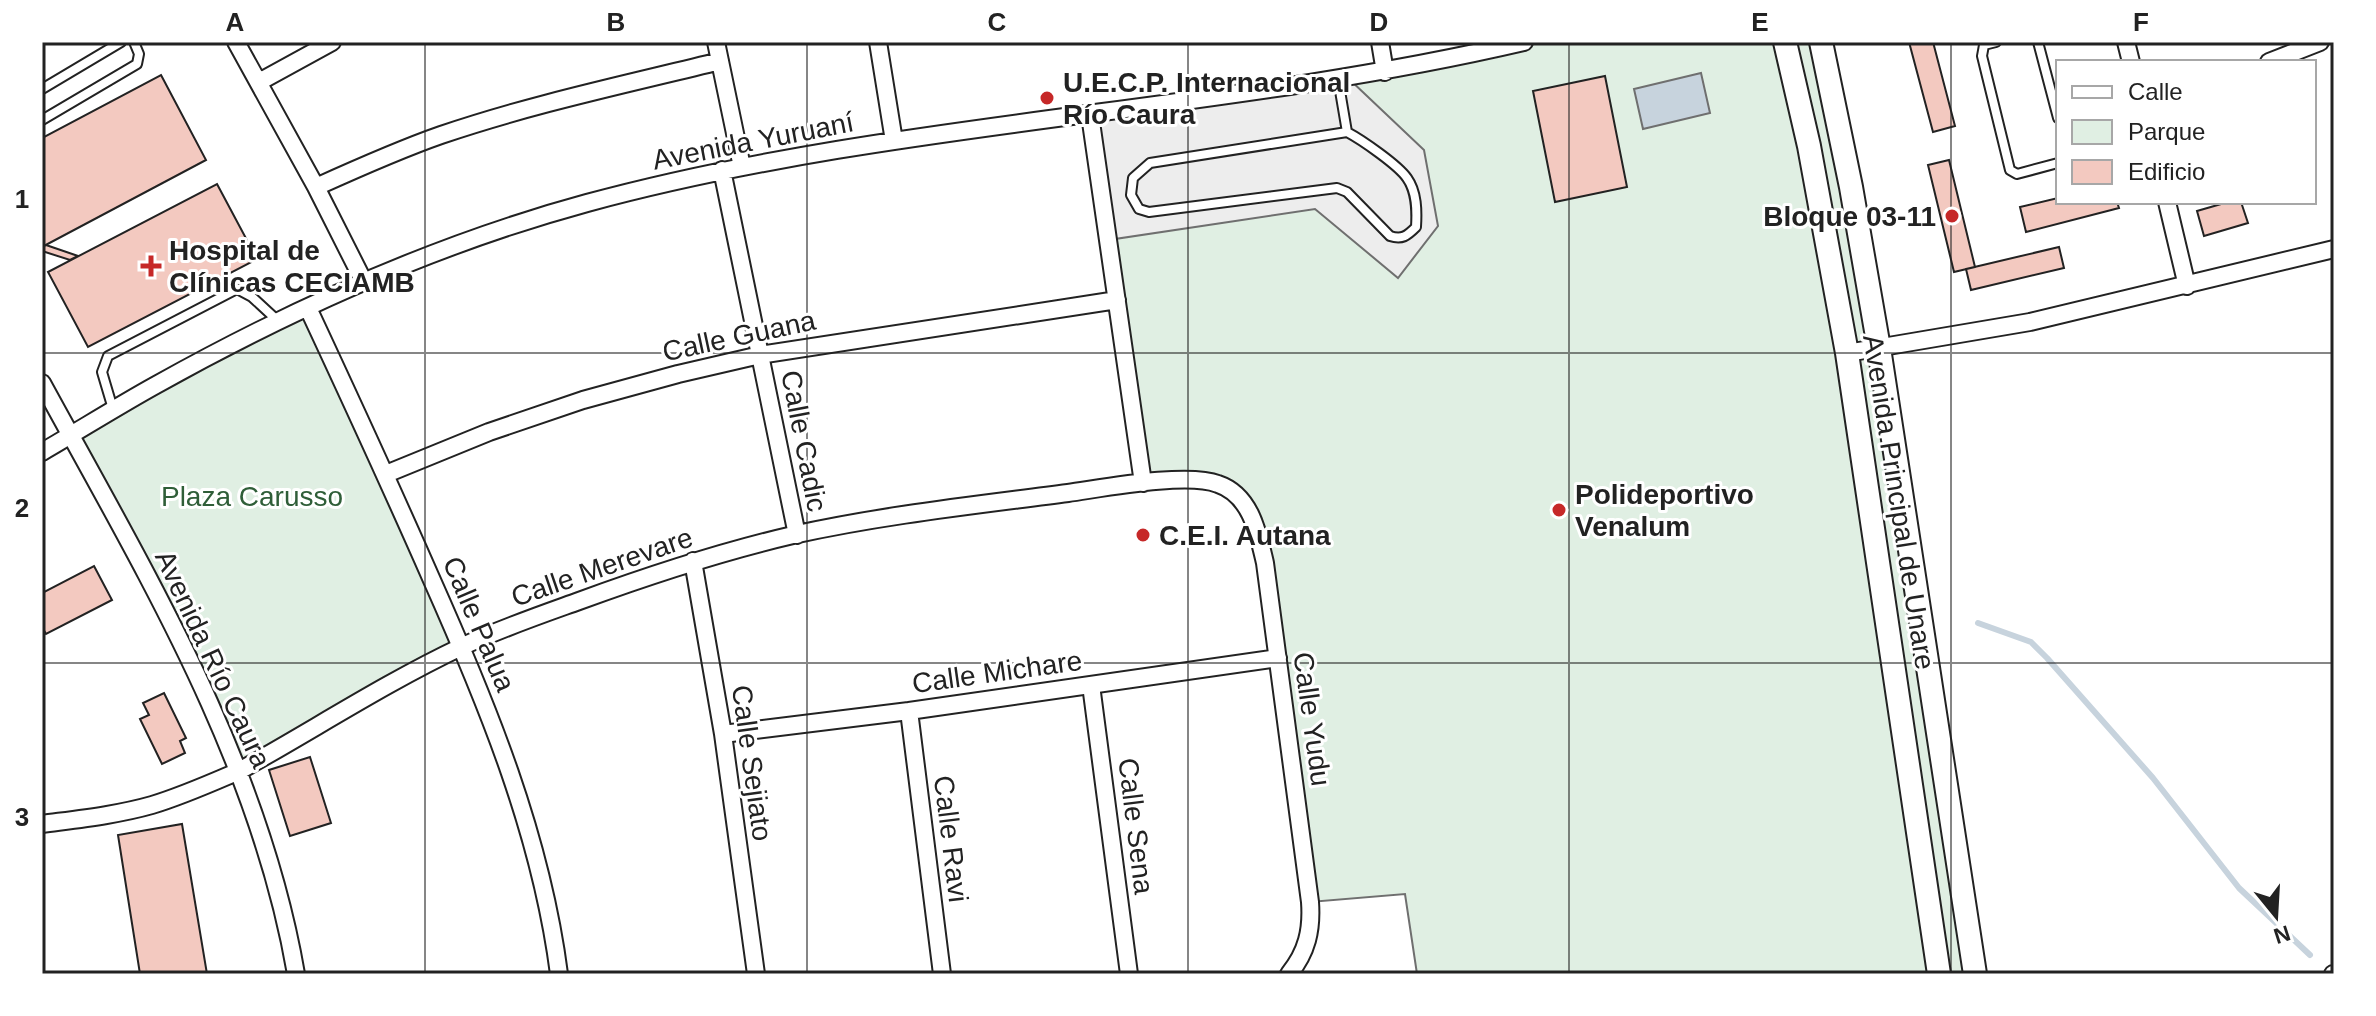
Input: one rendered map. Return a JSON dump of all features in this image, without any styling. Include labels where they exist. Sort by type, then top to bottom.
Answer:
[{"type":"street","points":[[236,42],[364,282]]},
{"type":"street","points":[[259,82],[332,42]]},
{"type":"street","points":[[716,42],[742,167]]},
{"type":"street","points":[[878,42],[894,141]]},
{"type":"street","points":[[1380,42],[1385,72]]},
{"type":"street","name":"Avenida Yuruaní","points":[[42,452],[209,357],[308,308],[364,282],[522,222],[722,170],[894,141],[1385,72],[1524,42]]},
{"type":"street","name":"Avenida Principal de Unare","points":[[1785,42],[1809,146],[1847,353],[1939,974]]},
{"type":"street","name":"Avenida Principal de Unare","points":[[1821,42],[1851,187],[1879,348],[1975,974]]},
{"type":"street","points":[[2274,60],[2320,42]]},
{"type":"street","points":[[316,187],[387,155],[444,134],[720,61]]},
{"type":"street","points":[[1090,115],[1143,483]]},
{"type":"street","name":"Calle Cadic","points":[[722,170],[797,535]]},
{"type":"street","points":[[2167,204],[2187,286]]},
{"type":"street","points":[[1847,353],[2030,322],[2334,249]]},
{"type":"street","name":"Calle Guana","points":[[386,474],[489,432],[583,400],[760,355],[1117,300]]},
{"type":"street","name":"Calle Palua","points":[[308,308],[386,474],[462,647],[502,748],[532,839],[548,902],[559,974]]},
{"type":"street","name":"Avenida Río Caura","points":[[42,383],[175,630],[239,771],[273,871],[296,974]]},
{"type":"street","name":"Calle Merevare","points":[[42,824],[152,805],[239,771],[462,647],[531,618],[693,561],[797,535],[1018,499],[1143,483],[1190,480],[1216,483]]},
{"type":"street","name":"Calle Yudu","points":[[1216,483],[1234,491],[1247,508],[1258,533],[1278,658],[1311,914],[1307,946],[1289,974]]},
{"type":"street","name":"Calle Sejiato","points":[[693,561],[723,734],[756,974]]},
{"type":"street","name":"Calle Michare","points":[[723,734],[909,711],[1278,658]]},
{"type":"street","name":"Calle Sena","points":[[1091,685],[1129,974]]},
{"type":"street","name":"Calle Ravi","points":[[909,711],[942,974]]},
{"type":"lane","points":[[42,89],[121,42]]},
{"type":"lane","points":[[42,120],[137,64],[139,54],[134,42]]},
{"type":"lane","points":[[1996,42],[1984,45],[1982,56],[2010,170],[2017,174],[2056,164]]},
{"type":"lane","points":[[2038,42],[2056,110]]},
{"type":"lane","points":[[1338,79],[1347,132],[1407,177],[1417,206],[1416,227],[1408,236],[1400,239],[1390,236],[1347,192],[1337,188],[1149,212],[1139,209],[1131,195],[1133,178],[1150,163],[1347,132]]},
{"type":"lane","points":[[114,410],[102,372],[108,356],[237,289],[252,297],[279,322]]},
{"type":"green space","name":"Polideportivo Venalum","points":[[1524,42],[1821,42],[1975,974],[1417,974],[1405,894],[1310,902],[1265,563],[1233,491],[1143,483],[1090,115]]},
{"type":"green space","name":"Plaza Carusso","points":[[308,308],[462,647],[239,771],[71,436]]},
{"type":"shaded area","points":[[1701,73],[1710,113],[1643,129],[1634,89]]},
{"type":"shaded area","points":[[1348,78],[1424,150],[1438,226],[1398,278],[1315,209],[1108,240],[1090,115]]},
{"type":"building","points":[[1909,42],[1933,42],[1955,126],[1933,132]]},
{"type":"building","points":[[161,75],[206,160],[42,247],[42,138]]},
{"type":"building","points":[[1605,76],[1627,187],[1555,202],[1533,91]]},
{"type":"building","name":"Bloque 03-11","points":[[1949,160],[1975,267],[1954,272],[1928,165]]},
{"type":"building","name":"Hospital de Clínicas CECIAMB","points":[[217,184],[257,259],[88,347],[48,272]]},
{"type":"building","points":[[2056,198],[2056,204],[2118,204],[2119,208],[2026,232],[2020,207]]},
{"type":"building","points":[[2221,204],[2242,204],[2248,223],[2204,236],[2197,211]]},
{"type":"building","points":[[46,245],[78,256],[70,260],[42,251]]},
{"type":"building","points":[[2059,247],[2064,268],[1971,290],[1966,269]]},
{"type":"building","points":[[94,566],[112,600],[46,634],[42,627],[42,593]]},
{"type":"building","points":[[164,693],[186,738],[180,741],[185,753],[162,764],[140,719],[149,715],[143,703]]},
{"type":"building","points":[[310,757],[331,823],[290,836],[269,770]]},
{"type":"building","points":[[182,824],[207,974],[140,974],[118,835]]},
{"type":"waterway","points":[[1978,623],[2031,642],[2153,778],[2239,888],[2310,955]]},
{"type":"place","name":"U.E.C.P. Internacional Río Caura","points":[[1047,98]]},
{"type":"place","name":"Bloque 03-11","points":[[1952,216]]},
{"type":"place","name":"Hospital de Clínicas CECIAMB","points":[[151,266]]},
{"type":"place","name":"Polideportivo Venalum","points":[[1559,510]]},
{"type":"place","name":"C.E.I. Autana","points":[[1143,535]]}]
